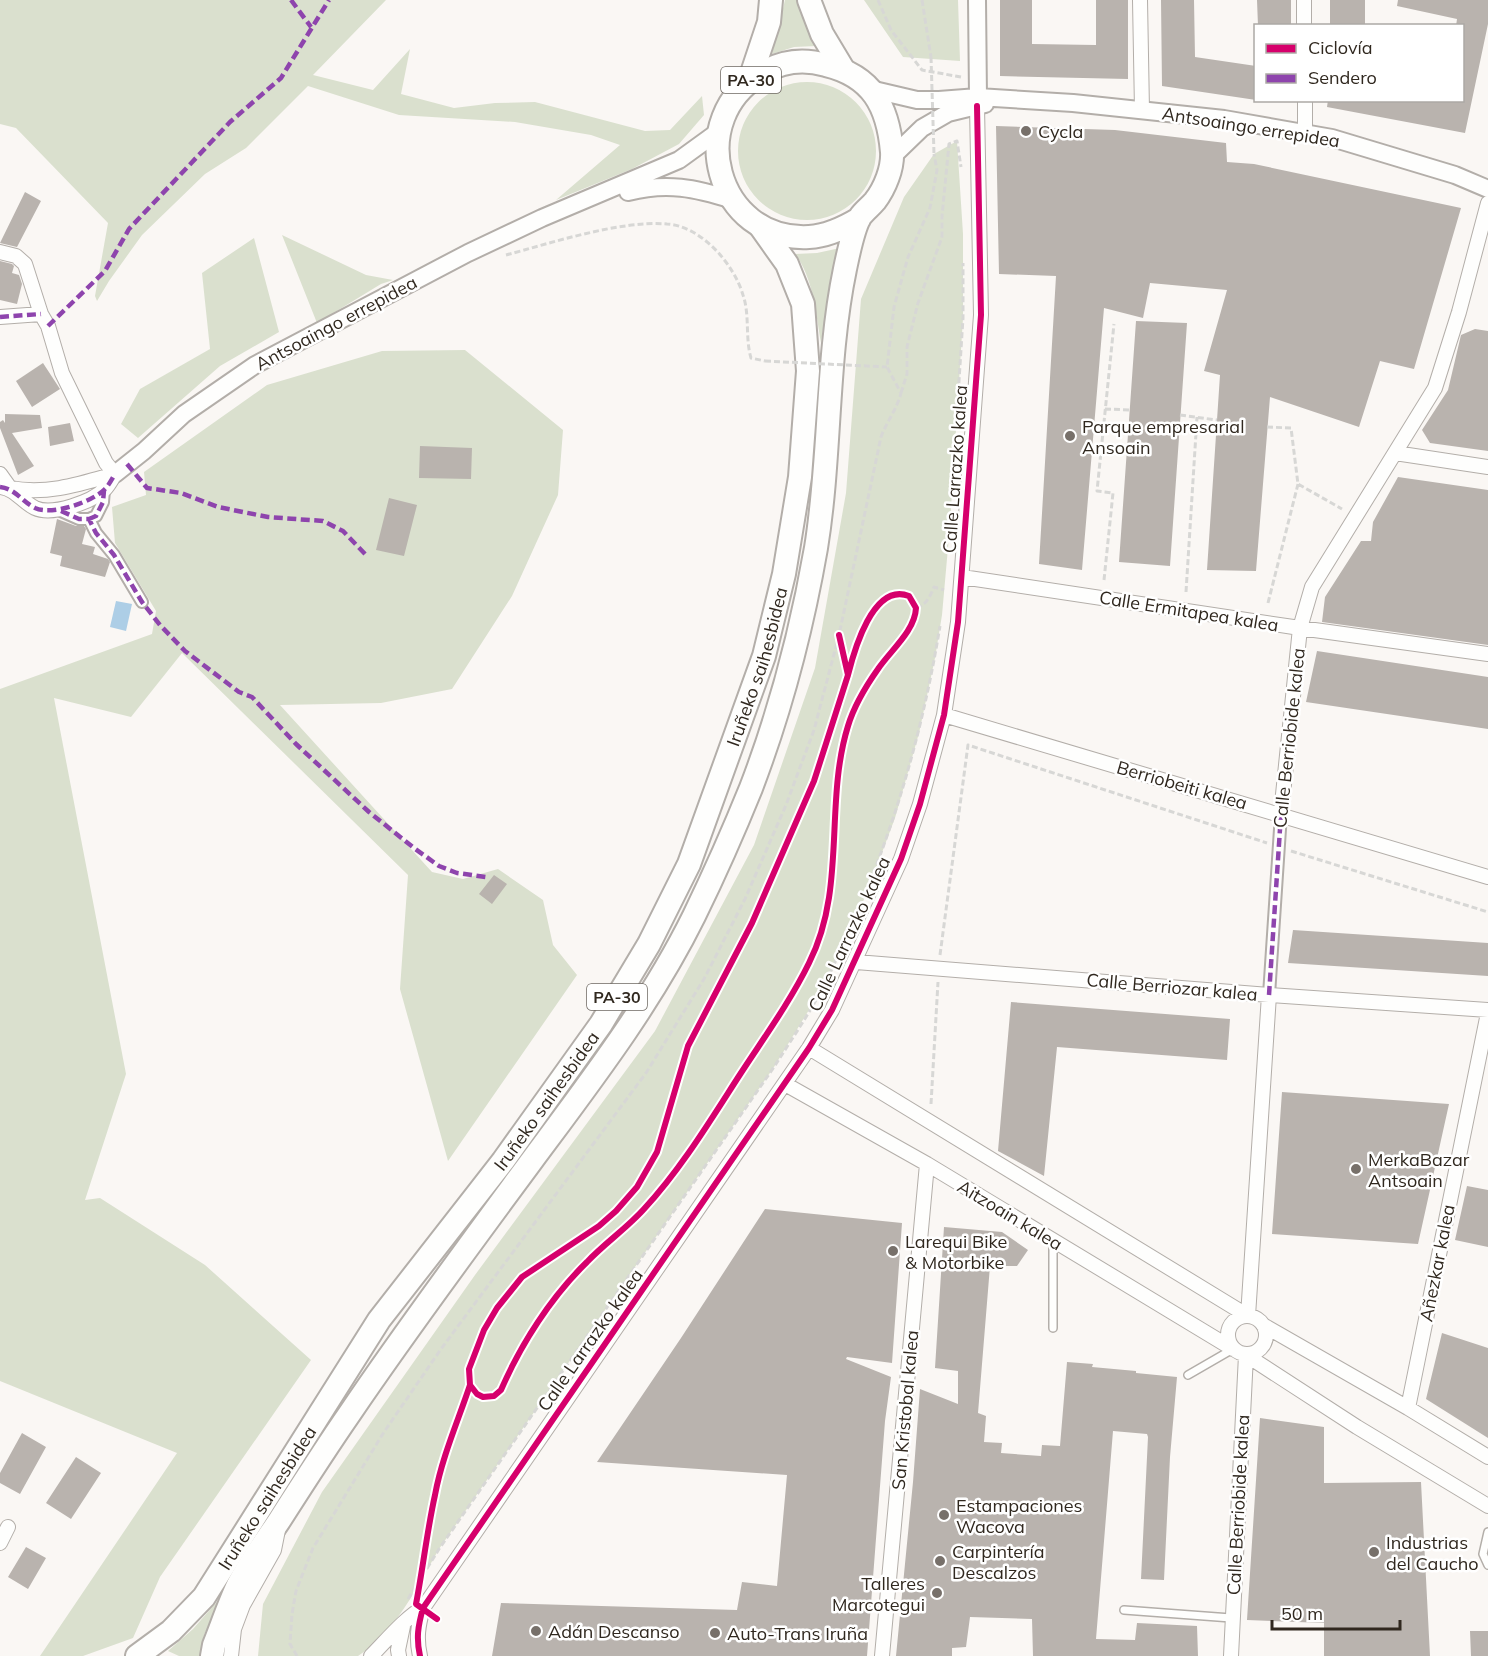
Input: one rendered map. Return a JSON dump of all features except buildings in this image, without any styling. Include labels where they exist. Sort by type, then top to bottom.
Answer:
[{"type":"highway","name":"PA-30","points":[[748,82],[770,69],[793,62],[817,62],[843,69],[858,77],[870,88],[882,106],[888,129],[892,157],[891,169],[879,196],[859,219],[837,232],[811,237],[785,235],[760,226],[745,214],[733,200],[724,184],[717,149],[719,131],[730,104],[748,82],[769,22],[771,0]]},
{"type":"highway","name":"PA-30","points":[[809,0],[822,34],[843,69]]},
{"type":"highway","name":"Iruñeko saihesbidea","points":[[212,1656],[214,1645],[239,1582],[324,1450],[414,1318],[604,1064],[648,997],[693,918],[751,786],[791,664],[816,546],[830,420],[838,306],[859,219]]},
{"type":"highway","name":"Iruñeko saihesbidea","points":[[137,1656],[171,1631],[204,1598],[379,1320],[503,1161],[601,1024],[649,944],[689,864],[764,656],[784,574],[800,477],[808,371],[803,304],[787,264],[760,226]]},
{"type":"street","name":"Calle Larrazko kalea","points":[[420,1656],[416,1642],[417,1627],[423,1608],[786,1084],[832,1010],[856,962],[901,859],[920,804],[944,714],[958,622],[968,502],[981,315],[977,0]]},
{"type":"street","points":[[1140,0],[1142,110]]},
{"type":"street","points":[[1304,0],[1304,24]]},
{"type":"street","name":"Antsoaingo errepidea","points":[[870,88],[916,100],[1006,99],[1224,119],[1332,138],[1455,175],[1488,189]]},
{"type":"street","name":"Antsoaingo errepidea","points":[[892,157],[922,128],[948,113],[977,101]]},
{"type":"street","points":[[1305,102],[1305,133]]},
{"type":"street","name":"Antsoaingo errepidea","points":[[115,474],[184,414],[255,365],[468,253],[542,218],[679,160],[719,131]]},
{"type":"street","name":"Antsoaingo errepidea","points":[[578,204],[648,187],[680,186],[733,200]]},
{"type":"street","name":"Calle Berriobide kalea","points":[[1248,1316],[1281,814],[1300,628],[1312,587],[1435,388],[1459,312],[1488,203]]},
{"type":"street","points":[[0,252],[16,256],[25,264],[40,314],[48,326],[62,373],[106,463],[115,474]]},
{"type":"street","points":[[0,317],[40,314]]},
{"type":"street","points":[[1395,453],[1488,467]]},
{"type":"street","points":[[0,474],[5,488],[37,509],[49,512],[61,511],[104,490],[115,474]]},
{"type":"street","points":[[5,488],[54,490],[115,474]]},
{"type":"street","points":[[61,511],[79,519],[96,516],[103,502],[104,490]]},
{"type":"street","points":[[89,519],[142,602]]},
{"type":"street","name":"Calle Ermitapea kalea","points":[[962,577],[1488,654]]},
{"type":"street","name":"Berriobeiti kalea","points":[[944,714],[1488,877]]},
{"type":"street","name":"Calle Berriozar kalea","points":[[856,962],[1488,1011]]},
{"type":"street","name":"Añezkar kalea","points":[[1408,1408],[1488,1011]]},
{"type":"street","name":"Aitzoain kalea","points":[[809,1048],[1248,1316]]},
{"type":"street","name":"Aitzoain kalea","points":[[786,1084],[927,1164],[1240,1352],[1357,1427],[1488,1506]]},
{"type":"street","name":"San Kristobal kalea","points":[[882,1656],[927,1164]]},
{"type":"street","points":[[1248,1316],[1259,1320],[1263,1325],[1266,1330],[1265,1342],[1257,1352],[1240,1352],[1228,1337],[1231,1325],[1236,1320],[1248,1316]]},
{"type":"street","points":[[1263,1325],[1488,1457]]},
{"type":"street","name":"Calle Berriobide kalea","points":[[1231,1656],[1240,1352]]},
{"type":"street","points":[[231,1656],[234,1629],[243,1605],[274,1550],[280,1520]]},
{"type":"street","points":[[0,1544],[8,1527]]},
{"type":"street","name":"Calle Larrazko kalea","points":[[371,1656],[403,1626],[413,1613],[423,1608]]},
{"type":"street","points":[[399,1656],[403,1626]]},
{"type":"lane","points":[[1053,1241],[1053,1328]]},
{"type":"lane","points":[[1188,1376],[1240,1352]]},
{"type":"lane","points":[[1488,1532],[1483,1554],[1488,1565]]},
{"type":"lane","points":[[1124,1610],[1231,1618]]},
{"type":"path","points":[[878,0],[891,30],[922,70],[961,77]]},
{"type":"path","points":[[901,393],[887,367],[894,307],[908,257],[930,208],[937,171],[934,154],[931,57],[922,0]]},
{"type":"path","points":[[297,1656],[290,1644],[292,1614],[296,1591],[313,1548],[384,1432],[441,1349],[646,1073],[704,979],[745,898],[786,805],[814,730],[839,635],[881,437],[899,401],[907,374],[907,347],[918,303],[942,237],[949,144],[957,141],[961,154],[962,177]]},
{"type":"path","points":[[500,256],[625,226],[668,224],[688,230],[721,255],[731,269],[744,295],[751,358],[765,361],[887,367]]},
{"type":"path","points":[[955,431],[963,318],[963,255]]},
{"type":"path","points":[[1104,580],[1113,493],[1097,491],[1114,324]]},
{"type":"path","points":[[1105,409],[1130,410]]},
{"type":"path","points":[[1180,415],[1217,420]]},
{"type":"path","points":[[1186,592],[1197,417]]},
{"type":"path","points":[[1267,427],[1291,428],[1298,483],[1268,603]]},
{"type":"path","points":[[1298,483],[1342,509]]},
{"type":"path","points":[[944,598],[945,584]]},
{"type":"path","points":[[915,617],[914,605],[921,607],[928,601],[934,587],[944,590]]},
{"type":"path","points":[[408,1600],[423,1573],[774,1067],[823,987],[866,895],[895,818],[920,733],[940,626]]},
{"type":"path","points":[[839,635],[842,651]]},
{"type":"path","points":[[931,1121],[938,968],[968,745],[1279,847],[1488,912]]},
{"type":"path","points":[[423,1608],[416,1604],[424,1562]]},
{"type":"green space","points":[[0,0],[386,0],[313,75],[373,90],[410,49],[401,94],[454,108],[495,103],[535,102],[645,131],[670,130],[702,96],[704,115],[679,144],[632,169],[556,200],[620,145],[591,135],[515,122],[399,115],[308,86],[246,148],[205,174],[142,235],[97,301],[95,296],[108,223],[16,128],[0,124]]},
{"type":"green space","points":[[785,0],[799,0],[816,46],[794,47],[772,54]]},
{"type":"green space","points":[[864,0],[958,0],[960,61],[903,57]]},
{"type":"green space","points":[[807,82],[833,88],[845,94],[855,103],[864,113],[870,125],[876,151],[870,177],[864,189],[855,199],[845,208],[833,214],[807,220],[781,214],[769,208],[759,199],[750,189],[744,177],[738,151],[744,125],[750,113],[759,103],[769,94],[781,88]]},
{"type":"green space","points":[[957,141],[963,234],[963,318],[942,615],[919,733],[895,818],[866,895],[823,987],[774,1067],[439,1549],[395,1622],[358,1656],[258,1656],[263,1604],[322,1492],[475,1275],[655,1031],[754,845],[815,668],[846,493],[861,299],[904,197],[934,154]]},
{"type":"green space","points":[[282,235],[366,275],[393,280],[381,284],[317,323]]},
{"type":"green space","points":[[254,238],[279,332],[220,366],[138,438],[121,424],[140,389],[210,349],[202,273]]},
{"type":"green space","points":[[840,248],[830,281],[821,343],[810,285],[795,254],[817,253]]},
{"type":"green space","points":[[465,350],[563,430],[558,495],[512,596],[452,689],[381,703],[280,705],[432,872],[463,879],[498,869],[543,900],[553,945],[577,975],[448,1161],[400,989],[408,875],[182,653],[131,717],[54,698],[126,1074],[85,1200],[100,1198],[205,1265],[311,1360],[160,1577],[133,1638],[83,1656],[40,1656],[177,1453],[0,1381],[0,689],[152,634],[156,611],[115,543],[112,507],[146,495],[144,472],[267,385],[382,351]]},
{"type":"green space","points":[[222,1596],[204,1635],[201,1656],[179,1656],[168,1651],[193,1629]]},
{"type":"water","points":[[116,601],[132,604],[126,631],[110,627]]},
{"type":"marked path","points":[[291,0],[311,27]]},
{"type":"marked path","points":[[48,326],[105,271],[129,229],[230,122],[281,78],[329,0]]},
{"type":"marked path","points":[[0,317],[41,314]]},
{"type":"marked path","points":[[127,464],[147,488],[181,493],[218,507],[268,517],[323,521],[343,531],[366,555]]},
{"type":"marked path","points":[[0,487],[10,490],[35,508],[61,509],[82,503],[99,494],[115,474]]},
{"type":"marked path","points":[[89,519],[96,516],[103,502],[104,490]]},
{"type":"marked path","points":[[61,511],[79,519],[89,519],[142,602],[160,625],[185,651],[239,692],[252,697],[296,744],[369,812],[439,866],[457,873],[486,877]]},
{"type":"marked path","points":[[1269,995],[1281,814]]},
{"type":"cycle path","points":[[420,1656],[418,1632],[423,1608],[809,1048],[832,1010],[901,859],[920,804],[944,715],[958,622],[981,315],[977,106]]},
{"type":"cycle path","points":[[839,635],[848,675],[814,781],[752,923],[688,1046],[657,1152],[637,1187],[616,1211],[599,1226],[522,1277],[497,1308],[484,1330],[469,1369],[470,1385],[477,1394],[483,1397],[494,1396],[501,1390],[538,1322],[561,1290],[658,1194],[706,1127],[802,978],[821,934],[828,905],[837,785],[848,726],[869,682],[911,625],[916,608],[909,596],[896,594],[885,599],[875,609],[860,636],[848,675]]},
{"type":"cycle path","points":[[437,1619],[416,1604],[438,1481],[470,1385]]},
{"type":"place","name":"Cycla","points":[[1026,131]]},
{"type":"place","name":"Parque empresarial Ansoain","points":[[1070,436]]},
{"type":"place","name":"MerkaBazar Antsoain","points":[[1356,1169]]},
{"type":"place","name":"Larequi Bike & Motorbike","points":[[893,1251]]},
{"type":"place","name":"Estampaciones Wacova","points":[[944,1515]]},
{"type":"place","name":"Industrias del Caucho","points":[[1374,1552]]},
{"type":"place","name":"Carpintería Descalzos","points":[[940,1561]]},
{"type":"place","name":"Talleres Marcotegui","points":[[937,1593]]},
{"type":"place","name":"Adán Descanso","points":[[536,1631]]},
{"type":"place","name":"Auto-Trans Iruña","points":[[715,1633]]}]
